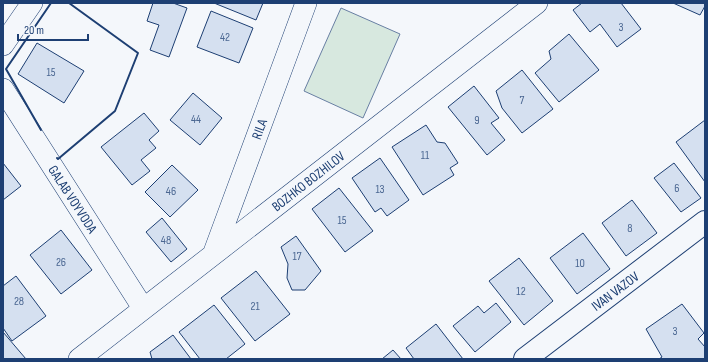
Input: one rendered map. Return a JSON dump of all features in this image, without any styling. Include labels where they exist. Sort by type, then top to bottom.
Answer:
[{"type":"main road","name":"IVAN VAZOV","points":[[525,359],[705,222]]},
{"type":"street","points":[[3,45],[32,3]]},
{"type":"street","name":"RILA","points":[[213,255],[306,3]]},
{"type":"street","name":"BOZHKO BOZHILOV","points":[[78,359],[537,3]]},
{"type":"street","name":"GALAB VOYVODA","points":[[3,90],[143,308]]},
{"type":"shaded area","points":[[341,8],[400,34],[363,118],[304,91]]},
{"type":"building","points":[[153,3],[173,3],[187,8],[169,57],[150,50],[159,25],[147,21]]},
{"type":"building","points":[[214,3],[263,3],[256,20]]},
{"type":"building","points":[[582,3],[621,3],[641,29],[617,47],[600,24],[590,32],[573,10]]},
{"type":"building","points":[[673,3],[705,3],[705,6],[700,15]]},
{"type":"building","points":[[211,11],[253,28],[239,63],[197,47]]},
{"type":"building","points":[[569,34],[599,70],[559,102],[535,73],[551,59],[549,51]]},
{"type":"building","points":[[37,43],[84,71],[64,103],[18,74]]},
{"type":"building","points":[[522,70],[553,109],[522,133],[502,108],[496,91]]},
{"type":"building","points":[[474,86],[499,118],[491,123],[505,140],[487,155],[448,107]]},
{"type":"building","points":[[193,93],[222,118],[200,145],[170,120]]},
{"type":"building","points":[[144,113],[159,131],[149,140],[156,148],[141,160],[150,171],[132,185],[101,147]]},
{"type":"building","points":[[705,120],[705,182],[676,142]]},
{"type":"building","points":[[426,125],[437,142],[445,143],[458,163],[450,168],[454,175],[423,195],[392,147]]},
{"type":"building","points":[[380,158],[409,200],[387,216],[381,208],[375,212],[352,178]]},
{"type":"building","points":[[3,163],[21,186],[3,200]]},
{"type":"building","points":[[674,163],[701,198],[681,212],[654,178]]},
{"type":"building","points":[[172,165],[198,190],[170,217],[145,192]]},
{"type":"building","points":[[339,188],[373,231],[345,252],[312,209]]},
{"type":"building","points":[[632,200],[657,233],[626,256],[602,223]]},
{"type":"building","points":[[162,218],[187,249],[171,262],[146,232]]},
{"type":"building","points":[[61,230],[92,270],[61,294],[30,255]]},
{"type":"building","points":[[583,233],[610,269],[577,294],[550,258]]},
{"type":"building","points":[[296,236],[321,271],[305,290],[292,290],[287,278],[288,264],[281,247]]},
{"type":"building","points":[[519,258],[553,301],[524,325],[489,281]]},
{"type":"building","points":[[256,271],[290,314],[255,341],[221,298]]},
{"type":"building","points":[[16,276],[46,316],[12,341],[3,328],[3,286]]},
{"type":"building","points":[[496,303],[511,322],[475,352],[453,326],[478,306],[484,313]]},
{"type":"building","points":[[682,304],[704,333],[698,339],[705,347],[705,359],[659,359],[662,357],[646,329]]},
{"type":"building","points":[[214,305],[245,344],[226,359],[200,359],[179,332]]},
{"type":"building","points":[[436,324],[463,359],[414,359],[406,348]]},
{"type":"building","points":[[3,332],[26,359],[5,359],[3,357]]},
{"type":"building","points":[[173,335],[191,359],[152,359],[150,352]]},
{"type":"building","points":[[393,350],[401,359],[382,359]]},
{"type":"wall","points":[[41,130],[6,69],[51,3]]},
{"type":"wall","points":[[57,158],[58,159],[115,111],[138,53],[69,3]]}]
